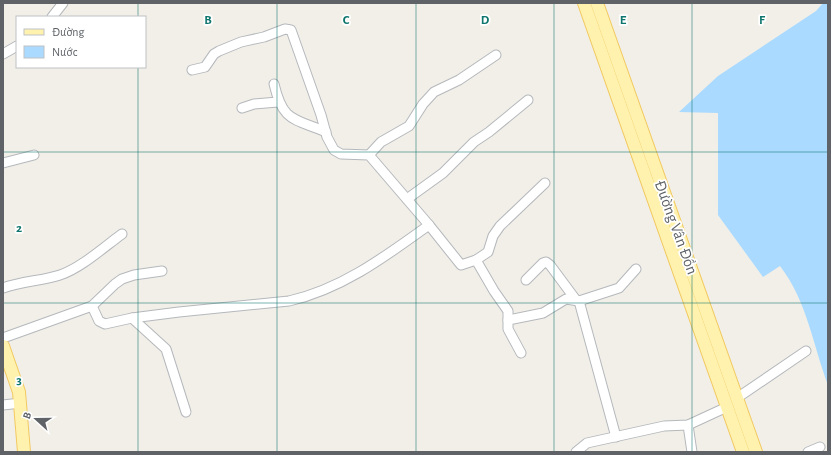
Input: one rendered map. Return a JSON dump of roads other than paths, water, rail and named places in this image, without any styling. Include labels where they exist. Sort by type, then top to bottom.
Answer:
[{"type":"main road","name":"Đường Vân Đồn","points":[[584,3],[743,452]]},
{"type":"main road","name":"Đường Vân Đồn","points":[[597,3],[756,452]]},
{"type":"main road","points":[[665,231],[677,227]]},
{"type":"main road","points":[[3,346],[16,378],[21,403],[24,452]]},
{"type":"street","points":[[53,16],[63,3]]},
{"type":"street","points":[[192,70],[205,67],[214,54],[241,42],[266,36],[285,29],[293,32],[326,132],[336,153],[369,155],[460,264],[463,265],[476,260],[488,252],[493,236],[500,226],[545,183]]},
{"type":"street","points":[[3,54],[16,47]]},
{"type":"street","points":[[369,155],[381,142],[409,126],[423,104],[434,92],[459,80],[496,55]]},
{"type":"street","points":[[274,84],[278,102],[287,115],[326,132]]},
{"type":"street","points":[[407,199],[444,173],[474,142],[490,132],[528,100]]},
{"type":"street","points":[[242,108],[254,104],[278,102]]},
{"type":"street","points":[[3,163],[34,155]]},
{"type":"street","points":[[92,306],[99,321],[102,324],[108,324],[132,318],[290,302],[313,296],[369,267],[429,225]]},
{"type":"street","points":[[3,288],[22,281],[51,277],[70,271],[122,234]]},
{"type":"street","points":[[476,260],[494,292],[508,311],[507,325],[509,332],[521,353]]},
{"type":"street","points":[[526,280],[543,263],[546,262],[550,265],[577,300],[616,437]]},
{"type":"street","points":[[508,320],[543,313],[566,299],[577,300],[620,288],[636,269]]},
{"type":"street","points":[[3,338],[92,306],[114,284],[122,279],[134,275],[162,271]]},
{"type":"street","points":[[132,318],[166,349],[186,412]]},
{"type":"street","points":[[737,398],[806,351]]},
{"type":"street","points":[[3,405],[21,403]]},
{"type":"street","points":[[576,452],[587,443],[664,426],[688,426],[727,407]]},
{"type":"street","points":[[688,426],[692,452]]},
{"type":"street","points":[[808,452],[820,447]]},
{"type":"water","points":[[823,3],[828,3],[828,385],[803,308],[797,294],[780,266],[763,277],[718,215],[718,113],[679,112],[718,76],[816,11]]}]
